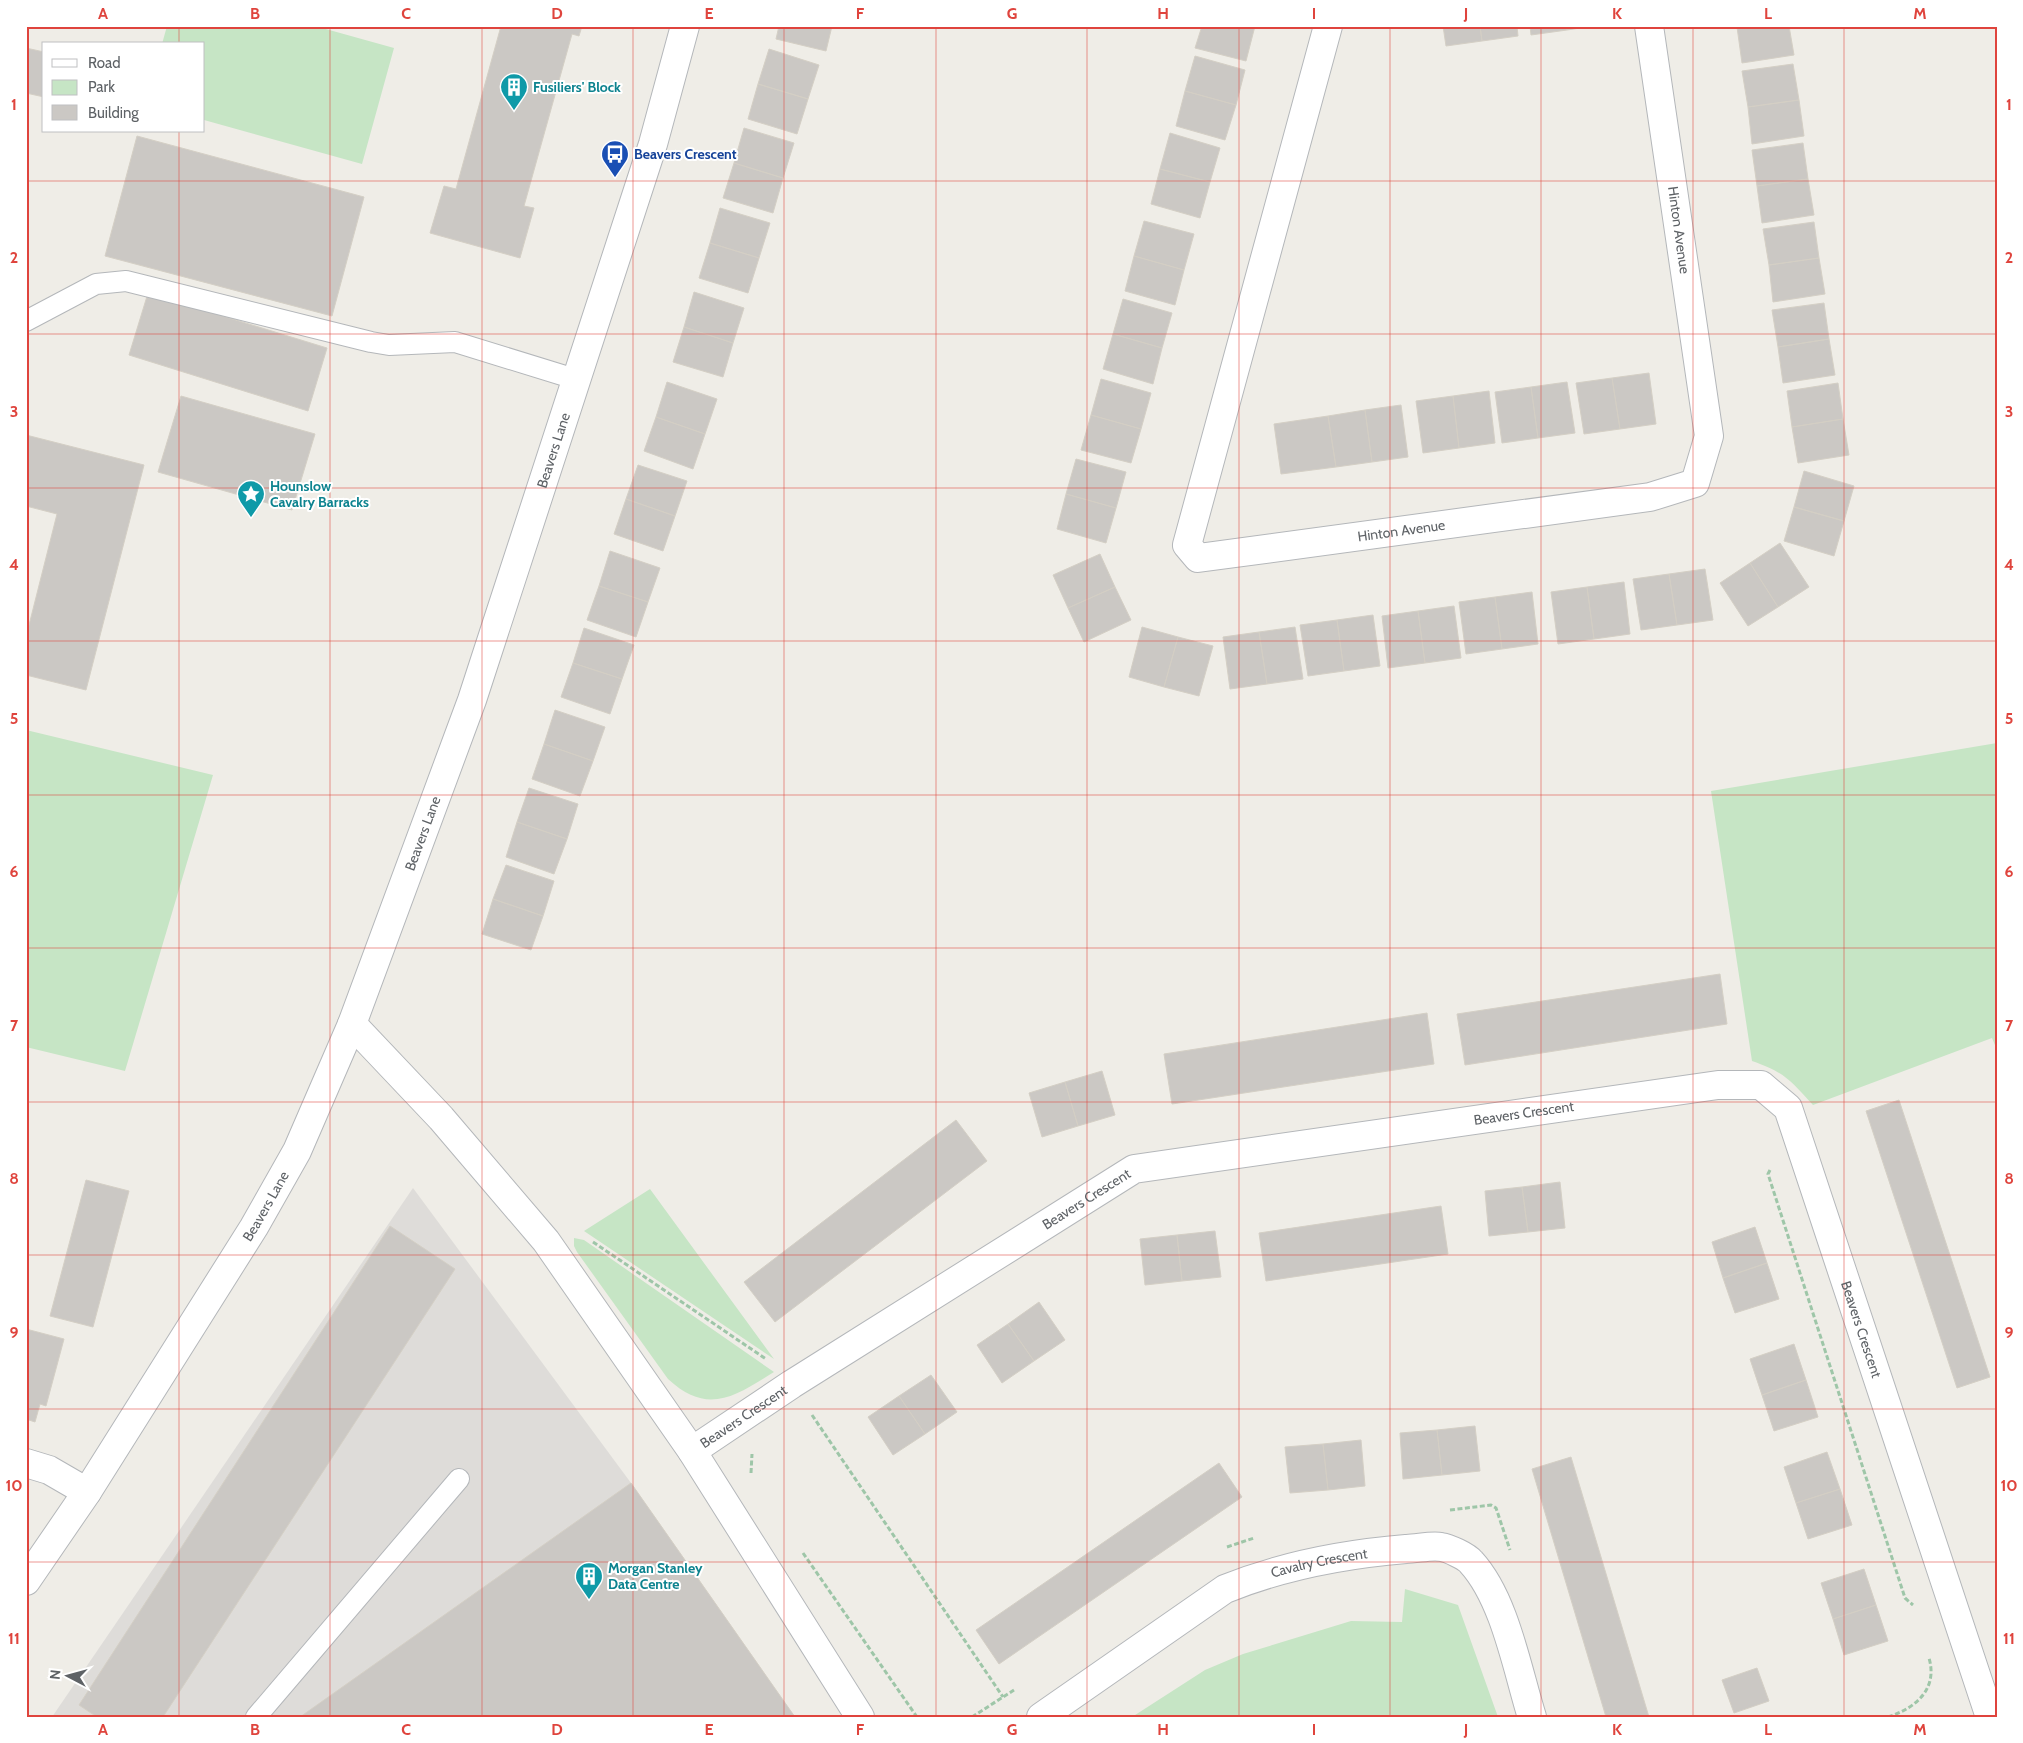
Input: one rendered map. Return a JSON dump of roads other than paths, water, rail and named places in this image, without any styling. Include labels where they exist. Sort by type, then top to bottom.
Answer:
[{"type":"street","name":"Beavers Lane","points":[[26,1581],[87,1492],[268,1202],[297,1151],[352,1024],[472,700],[653,144],[685,26]]},
{"type":"street","name":"Hinton Avenue","points":[[1328,26],[1187,545],[1198,558],[1650,497],[1695,483],[1709,436],[1649,26]]},
{"type":"street","points":[[352,1024],[441,1118],[546,1241],[692,1451],[860,1717]]},
{"type":"street","name":"Beavers Crescent","points":[[692,1451],[792,1384],[1134,1169],[1718,1085],[1762,1085],[1788,1108],[1990,1717]]},
{"type":"street","points":[[26,1463],[49,1470],[87,1492]]},
{"type":"street","name":"Cavalry Crescent","points":[[1041,1717],[1225,1588],[1253,1577],[1287,1568],[1385,1551],[1440,1547],[1470,1560],[1490,1592],[1504,1626],[1532,1717]]},
{"type":"lane","points":[[26,321],[96,284],[126,280],[371,342],[389,345],[455,342],[575,379]]},
{"type":"lane","points":[[256,1717],[459,1479]]},
{"type":"place","name":"Fusiliers' Block","points":[[514,111]]},
{"type":"place","name":"Beavers Crescent","points":[[615,178]]},
{"type":"place","name":"Hounslow Cavalry Barracks","points":[[251,518]]},
{"type":"place","name":"Morgan Stanley Data Centre","points":[[589,1600]]}]
